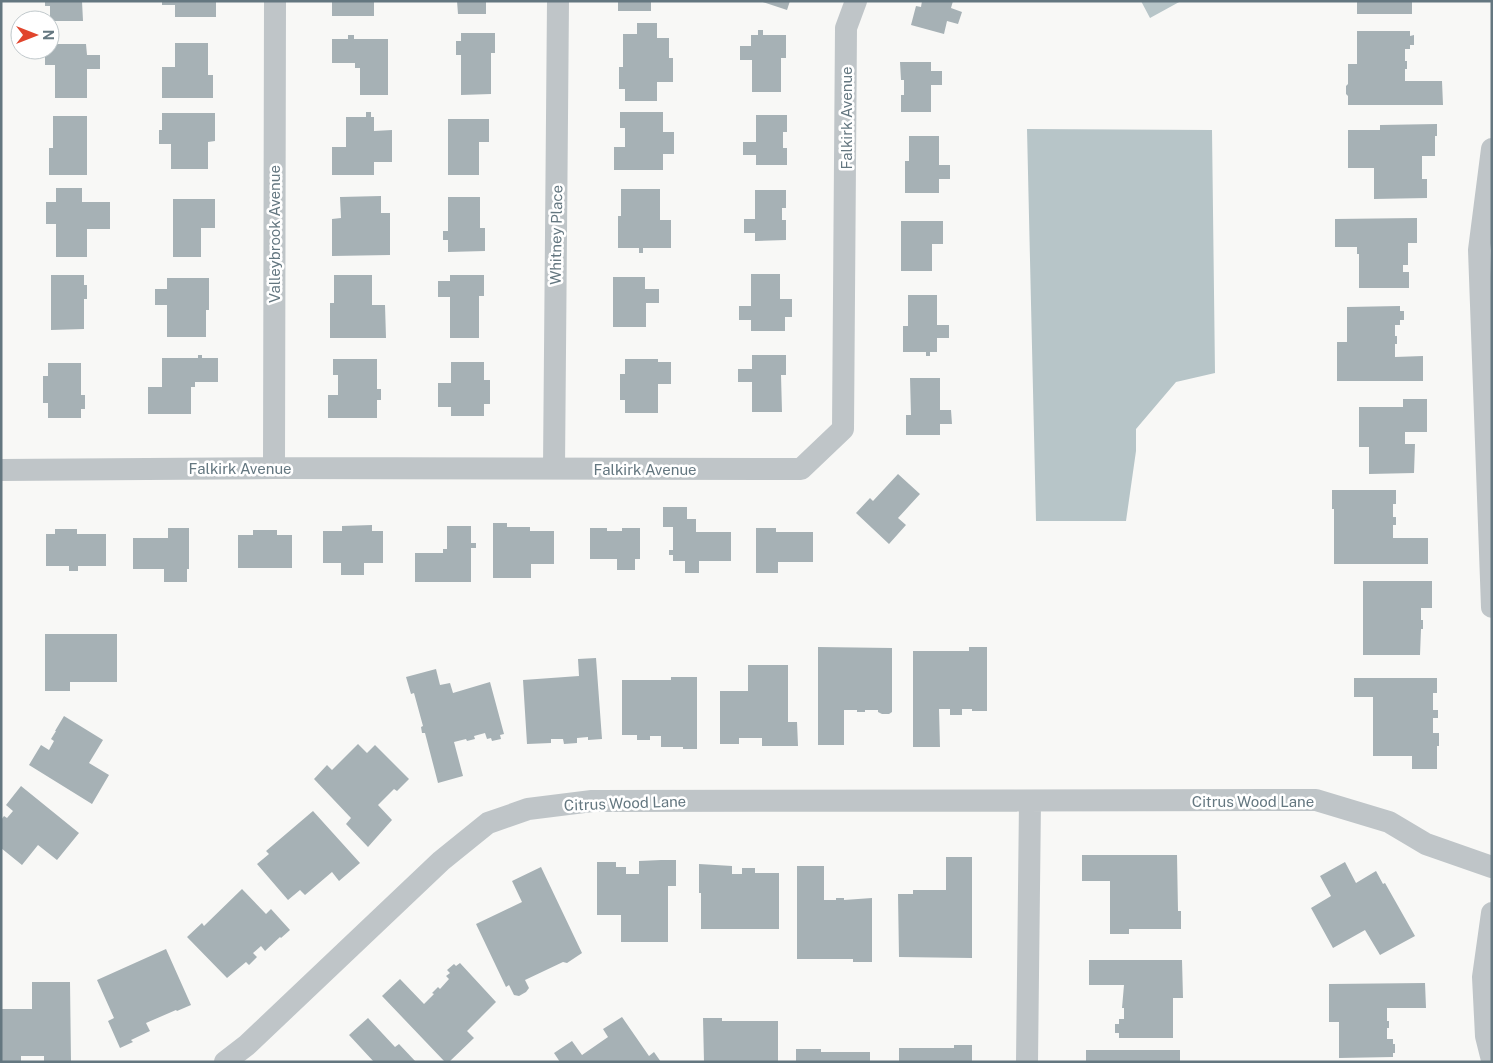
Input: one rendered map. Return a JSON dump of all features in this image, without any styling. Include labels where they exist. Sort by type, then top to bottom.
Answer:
[{"type":"street","name":"Valleybrook Avenue","points":[[274,468],[275,1]]},
{"type":"street","name":"Whitney Place","points":[[554,468],[558,1]]},
{"type":"street","name":"Falkirk Avenue","points":[[1,470],[274,468],[801,469],[843,429],[846,28],[856,1]]},
{"type":"street","points":[[1492,150],[1479,250],[1484,409],[1491,522],[1492,607]]},
{"type":"street","name":"Citrus Wood Lane","points":[[225,1062],[247,1045],[441,861],[488,823],[528,808],[592,801],[1316,800],[1389,822],[1426,844],[1492,868]]},
{"type":"street","points":[[1027,1062],[1030,801]]},
{"type":"street","points":[[1492,913],[1482,977],[1486,1036],[1492,1060]]},
{"type":"shaded area","points":[[1141,1],[1181,1],[1150,18]]},
{"type":"shaded area","points":[[1027,129],[1212,130],[1215,373],[1176,382],[1136,429],[1136,451],[1126,521],[1036,521]]},
{"type":"building","points":[[45,1],[82,1],[83,21],[60,21],[60,10],[50,10],[50,6],[45,6]]},
{"type":"building","points":[[162,1],[216,1],[216,17],[175,17],[175,5],[162,5]]},
{"type":"building","points":[[332,1],[374,1],[374,16],[332,16]]},
{"type":"building","points":[[457,1],[486,1],[486,14],[458,14]]},
{"type":"building","points":[[618,1],[651,1],[651,11],[618,11]]},
{"type":"building","points":[[760,1],[790,1],[787,10]]},
{"type":"building","points":[[922,1],[953,1],[951,8],[962,12],[958,24],[947,21],[944,34],[911,25],[916,6],[921,7]]},
{"type":"building","points":[[1357,1],[1412,1],[1412,14],[1357,14]]},
{"type":"building","points":[[637,23],[657,23],[657,38],[669,38],[669,58],[673,58],[673,82],[657,82],[657,101],[625,101],[625,89],[619,89],[619,67],[623,67],[623,34],[637,34]]},
{"type":"building","points":[[758,30],[763,30],[763,35],[786,35],[786,58],[781,58],[781,92],[752,92],[752,60],[740,60],[740,46],[751,46],[751,35],[758,35]]},
{"type":"building","points":[[1357,31],[1410,31],[1410,36],[1414,35],[1414,45],[1410,45],[1410,49],[1405,49],[1407,69],[1405,69],[1405,81],[1442,81],[1443,105],[1348,105],[1346,86],[1348,84],[1348,64],[1357,64]]},
{"type":"building","points":[[461,33],[495,33],[495,53],[491,53],[491,94],[461,95],[461,55],[456,55],[456,41],[461,41]]},
{"type":"building","points":[[348,35],[354,35],[354,39],[388,39],[388,95],[360,95],[360,68],[355,68],[355,63],[332,63],[332,39],[348,39]]},
{"type":"building","points":[[175,43],[208,43],[208,75],[213,75],[213,98],[162,98],[162,67],[175,67]]},
{"type":"building","points":[[60,44],[86,44],[87,55],[100,55],[100,69],[87,69],[87,98],[55,98],[55,65],[45,65],[45,60],[60,60]]},
{"type":"building","points":[[900,62],[931,62],[931,71],[942,71],[942,85],[931,85],[931,112],[901,112],[901,95],[904,95],[904,80],[901,80]]},
{"type":"building","points":[[366,112],[371,112],[371,117],[374,117],[374,131],[392,130],[392,162],[374,162],[374,175],[332,175],[332,147],[346,147],[346,117],[366,117]]},
{"type":"building","points":[[620,112],[663,112],[663,132],[674,132],[674,154],[663,154],[663,170],[614,170],[614,147],[625,147],[625,128],[620,128]]},
{"type":"building","points":[[162,113],[215,113],[215,141],[208,142],[208,169],[171,169],[171,144],[159,144],[159,130],[162,130]]},
{"type":"building","points":[[756,115],[787,115],[787,132],[783,132],[783,148],[787,148],[787,165],[756,165],[756,155],[743,155],[743,142],[756,142]]},
{"type":"building","points":[[53,116],[87,116],[87,175],[49,175],[49,148],[53,148]]},
{"type":"building","points":[[448,119],[489,119],[489,142],[479,142],[479,175],[448,175]]},
{"type":"building","points":[[1437,124],[1435,156],[1422,156],[1422,179],[1427,179],[1427,198],[1374,199],[1374,168],[1348,168],[1348,130],[1380,130],[1380,125]]},
{"type":"building","points":[[909,136],[939,136],[939,165],[950,165],[950,179],[939,179],[939,193],[905,193],[905,161],[909,161]]},
{"type":"building","points":[[56,188],[82,188],[82,202],[110,202],[110,229],[87,229],[87,257],[56,257],[56,224],[46,224],[46,202],[56,202]]},
{"type":"building","points":[[621,189],[660,189],[660,220],[671,220],[671,248],[643,248],[643,253],[639,253],[639,248],[618,248],[618,216],[621,216]]},
{"type":"building","points":[[755,190],[786,190],[786,208],[782,208],[782,220],[786,220],[786,240],[755,241],[755,233],[744,233],[744,219],[755,219]]},
{"type":"building","points":[[381,196],[381,213],[390,213],[390,255],[332,256],[332,219],[341,218],[340,197]]},
{"type":"building","points":[[448,197],[480,197],[480,228],[485,228],[485,251],[448,252],[448,240],[443,240],[443,231],[448,231]]},
{"type":"building","points":[[173,199],[215,199],[215,228],[201,228],[201,257],[173,257]]},
{"type":"building","points":[[1417,218],[1417,243],[1408,243],[1408,265],[1403,265],[1403,272],[1409,272],[1409,288],[1359,288],[1359,254],[1357,254],[1357,247],[1335,247],[1335,219]]},
{"type":"building","points":[[901,221],[943,221],[943,244],[932,244],[932,271],[901,271]]},
{"type":"building","points":[[751,274],[780,274],[780,299],[792,299],[792,317],[785,317],[785,331],[751,331],[751,320],[739,320],[739,306],[751,306]]},
{"type":"building","points":[[51,275],[84,275],[84,285],[87,285],[87,299],[84,299],[84,329],[51,330]]},
{"type":"building","points":[[334,275],[372,275],[372,305],[385,305],[386,338],[330,338],[330,303],[334,303]]},
{"type":"building","points":[[450,275],[484,275],[484,296],[479,296],[479,338],[450,338],[450,297],[438,297],[438,281],[450,281]]},
{"type":"building","points":[[613,277],[645,277],[645,289],[659,289],[659,303],[646,303],[646,327],[613,327]]},
{"type":"building","points":[[167,278],[209,278],[209,310],[206,310],[206,337],[167,337],[167,305],[155,305],[155,289],[167,289]]},
{"type":"building","points":[[908,295],[937,295],[937,325],[949,325],[949,338],[937,338],[937,352],[930,352],[930,356],[926,356],[926,352],[903,352],[903,326],[908,326]]},
{"type":"building","points":[[1400,306],[1400,311],[1404,311],[1404,320],[1400,320],[1400,325],[1395,325],[1397,344],[1395,344],[1395,357],[1423,356],[1423,381],[1337,381],[1337,342],[1347,342],[1347,307]]},
{"type":"building","points":[[198,355],[202,355],[202,358],[218,358],[218,382],[195,382],[195,387],[191,387],[191,414],[148,414],[148,387],[162,387],[162,358],[198,358]]},
{"type":"building","points":[[752,355],[786,355],[786,375],[781,375],[782,412],[752,412],[752,382],[738,382],[738,369],[752,369]]},
{"type":"building","points":[[333,359],[377,359],[377,389],[381,389],[381,400],[377,400],[377,418],[328,418],[328,395],[338,395],[338,375],[333,375]]},
{"type":"building","points":[[625,359],[658,359],[658,362],[671,362],[671,384],[658,384],[658,413],[625,413],[625,400],[620,400],[620,374],[625,374]]},
{"type":"building","points":[[451,362],[484,362],[484,380],[490,380],[490,404],[484,404],[484,416],[451,416],[451,407],[438,407],[438,383],[451,383]]},
{"type":"building","points":[[48,363],[81,363],[81,395],[85,395],[85,409],[81,409],[81,418],[48,418],[48,403],[43,403],[43,376],[48,376]]},
{"type":"building","points":[[910,378],[940,378],[940,410],[951,410],[952,424],[940,424],[940,435],[906,435],[906,415],[911,415]]},
{"type":"building","points":[[1403,399],[1427,399],[1427,432],[1405,432],[1405,444],[1415,444],[1414,473],[1369,474],[1369,447],[1359,447],[1359,407],[1403,407]]},
{"type":"building","points":[[898,474],[920,494],[898,518],[906,525],[889,544],[856,513],[870,498],[873,501]]},
{"type":"building","points":[[1332,490],[1396,490],[1396,504],[1393,504],[1393,517],[1396,517],[1396,525],[1393,525],[1393,538],[1428,538],[1428,564],[1334,564]]},
{"type":"building","points":[[663,507],[687,507],[687,519],[696,519],[696,532],[731,532],[731,561],[699,561],[699,573],[685,573],[685,561],[673,561],[673,555],[669,555],[669,550],[673,550],[673,527],[663,527]]},
{"type":"building","points":[[493,523],[507,523],[507,527],[530,527],[530,531],[554,531],[554,564],[531,564],[531,578],[493,578]]},
{"type":"building","points":[[372,525],[372,531],[383,531],[383,563],[364,563],[364,575],[341,575],[341,563],[323,563],[323,531],[342,531],[342,526]]},
{"type":"building","points":[[447,526],[471,526],[471,543],[476,543],[476,548],[471,548],[471,582],[415,582],[415,553],[443,553],[443,549],[447,549]]},
{"type":"building","points":[[168,528],[189,528],[189,569],[187,569],[187,582],[164,582],[164,569],[133,569],[133,538],[168,538]]},
{"type":"building","points":[[590,528],[607,528],[607,531],[622,531],[622,528],[640,528],[640,559],[635,559],[635,570],[617,570],[617,559],[590,559]]},
{"type":"building","points":[[756,528],[776,528],[776,532],[813,532],[813,562],[778,562],[778,573],[756,573]]},
{"type":"building","points":[[55,529],[77,529],[77,534],[106,534],[106,566],[78,566],[78,571],[69,571],[69,566],[46,566],[46,534],[55,534]]},
{"type":"building","points":[[253,530],[277,530],[277,535],[292,535],[292,568],[238,568],[238,535],[253,535]]},
{"type":"building","points":[[1363,581],[1432,581],[1432,608],[1421,608],[1423,629],[1421,629],[1420,655],[1363,655]]},
{"type":"building","points":[[45,634],[117,634],[117,682],[70,682],[70,691],[45,691]]},
{"type":"building","points":[[818,647],[892,648],[892,712],[882,714],[878,710],[857,712],[857,710],[844,710],[844,745],[818,745]]},
{"type":"building","points":[[969,647],[987,647],[987,711],[962,709],[962,715],[950,715],[950,709],[939,709],[940,747],[913,747],[913,651],[969,651]]},
{"type":"building","points":[[596,658],[602,739],[588,740],[588,737],[577,738],[577,743],[564,744],[563,739],[551,739],[551,743],[527,744],[523,680],[579,676],[578,659]]},
{"type":"building","points":[[748,665],[788,665],[788,722],[797,722],[798,746],[762,746],[762,738],[739,738],[739,744],[720,744],[720,691],[748,691]]},
{"type":"building","points":[[436,669],[440,685],[450,683],[453,693],[490,682],[504,734],[500,735],[501,739],[492,741],[491,738],[487,739],[485,733],[474,736],[475,739],[454,742],[463,776],[438,783],[425,733],[422,733],[421,727],[423,726],[414,693],[411,694],[406,677]]},
{"type":"building","points":[[671,677],[697,677],[697,749],[661,747],[661,736],[650,736],[650,740],[637,740],[637,735],[622,735],[622,680],[671,680]]},
{"type":"building","points":[[1354,678],[1437,678],[1437,693],[1433,693],[1433,710],[1438,710],[1438,718],[1433,718],[1433,733],[1439,733],[1437,769],[1412,769],[1412,756],[1373,756],[1373,697],[1354,697]]},
{"type":"building","points":[[64,716],[103,740],[89,763],[109,775],[92,804],[29,765],[41,745],[49,750],[54,741],[51,739]]},
{"type":"building","points":[[358,744],[367,753],[375,745],[409,779],[397,791],[394,789],[378,805],[392,820],[368,847],[346,824],[351,818],[314,779],[327,765],[332,770]]},
{"type":"building","points":[[21,786],[79,833],[57,860],[38,845],[22,865],[1,848],[1,820],[4,816],[7,818],[13,811],[6,805]]},
{"type":"building","points":[[313,811],[360,863],[339,881],[332,872],[305,895],[300,890],[288,900],[257,864],[269,854],[266,851]]},
{"type":"building","points":[[1082,855],[1177,855],[1178,911],[1181,911],[1181,929],[1129,929],[1129,934],[1110,934],[1110,881],[1082,881]]},
{"type":"building","points":[[946,857],[972,857],[972,958],[899,957],[898,894],[913,894],[913,890],[946,890]]},
{"type":"building","points":[[676,860],[676,886],[668,886],[668,942],[621,942],[621,915],[597,915],[597,862],[616,862],[616,867],[626,867],[626,874],[639,874],[639,861]]},
{"type":"building","points":[[1345,862],[1356,883],[1376,871],[1383,884],[1385,883],[1415,936],[1380,955],[1365,930],[1333,948],[1311,908],[1331,896],[1320,876]]},
{"type":"building","points":[[699,864],[732,866],[732,874],[742,874],[742,868],[755,868],[755,873],[779,873],[779,929],[701,929]]},
{"type":"building","points":[[797,866],[824,866],[824,900],[872,898],[872,962],[853,962],[853,959],[797,959]]},
{"type":"building","points":[[541,867],[582,953],[567,963],[563,962],[525,980],[529,988],[519,996],[514,995],[509,985],[506,987],[476,924],[522,902],[512,881]]},
{"type":"building","points":[[242,889],[266,914],[271,909],[290,930],[265,951],[261,946],[253,953],[257,957],[249,965],[246,962],[227,978],[187,937],[202,923],[204,926]]},
{"type":"building","points":[[166,949],[191,1005],[146,1023],[150,1031],[131,1040],[133,1042],[120,1048],[108,1021],[114,1018],[97,980]]},
{"type":"building","points":[[1089,960],[1182,960],[1183,998],[1173,998],[1173,1038],[1119,1038],[1119,1033],[1115,1033],[1115,1024],[1119,1024],[1119,1019],[1124,1019],[1124,1008],[1122,1008],[1124,985],[1089,985]]},
{"type":"building","points":[[460,963],[496,1002],[467,1031],[474,1038],[449,1062],[445,1062],[382,996],[400,979],[424,1004],[438,987],[440,989],[449,979],[446,976],[450,973],[447,970],[454,964],[456,966]]},
{"type":"building","points":[[32,982],[70,982],[71,1062],[44,1062],[44,1056],[21,1056],[21,1061],[2,1061],[2,1009],[32,1009]]},
{"type":"building","points":[[1425,983],[1426,1008],[1387,1008],[1389,1028],[1387,1028],[1387,1039],[1393,1039],[1393,1044],[1395,1044],[1393,1057],[1339,1058],[1339,1022],[1329,1022],[1329,984]]},
{"type":"building","points":[[622,1017],[649,1056],[654,1052],[661,1062],[560,1062],[554,1053],[572,1041],[582,1055],[608,1037],[603,1029]]},
{"type":"building","points":[[368,1018],[395,1047],[399,1044],[416,1062],[374,1062],[349,1035]]},
{"type":"building","points":[[703,1018],[722,1018],[722,1021],[778,1021],[778,1062],[704,1062]]},
{"type":"building","points":[[954,1045],[972,1045],[972,1062],[899,1062],[899,1048],[954,1048]]},
{"type":"building","points":[[796,1049],[821,1049],[821,1052],[870,1052],[870,1062],[796,1062]]},
{"type":"building","points":[[1086,1050],[1180,1050],[1180,1062],[1086,1062]]}]
